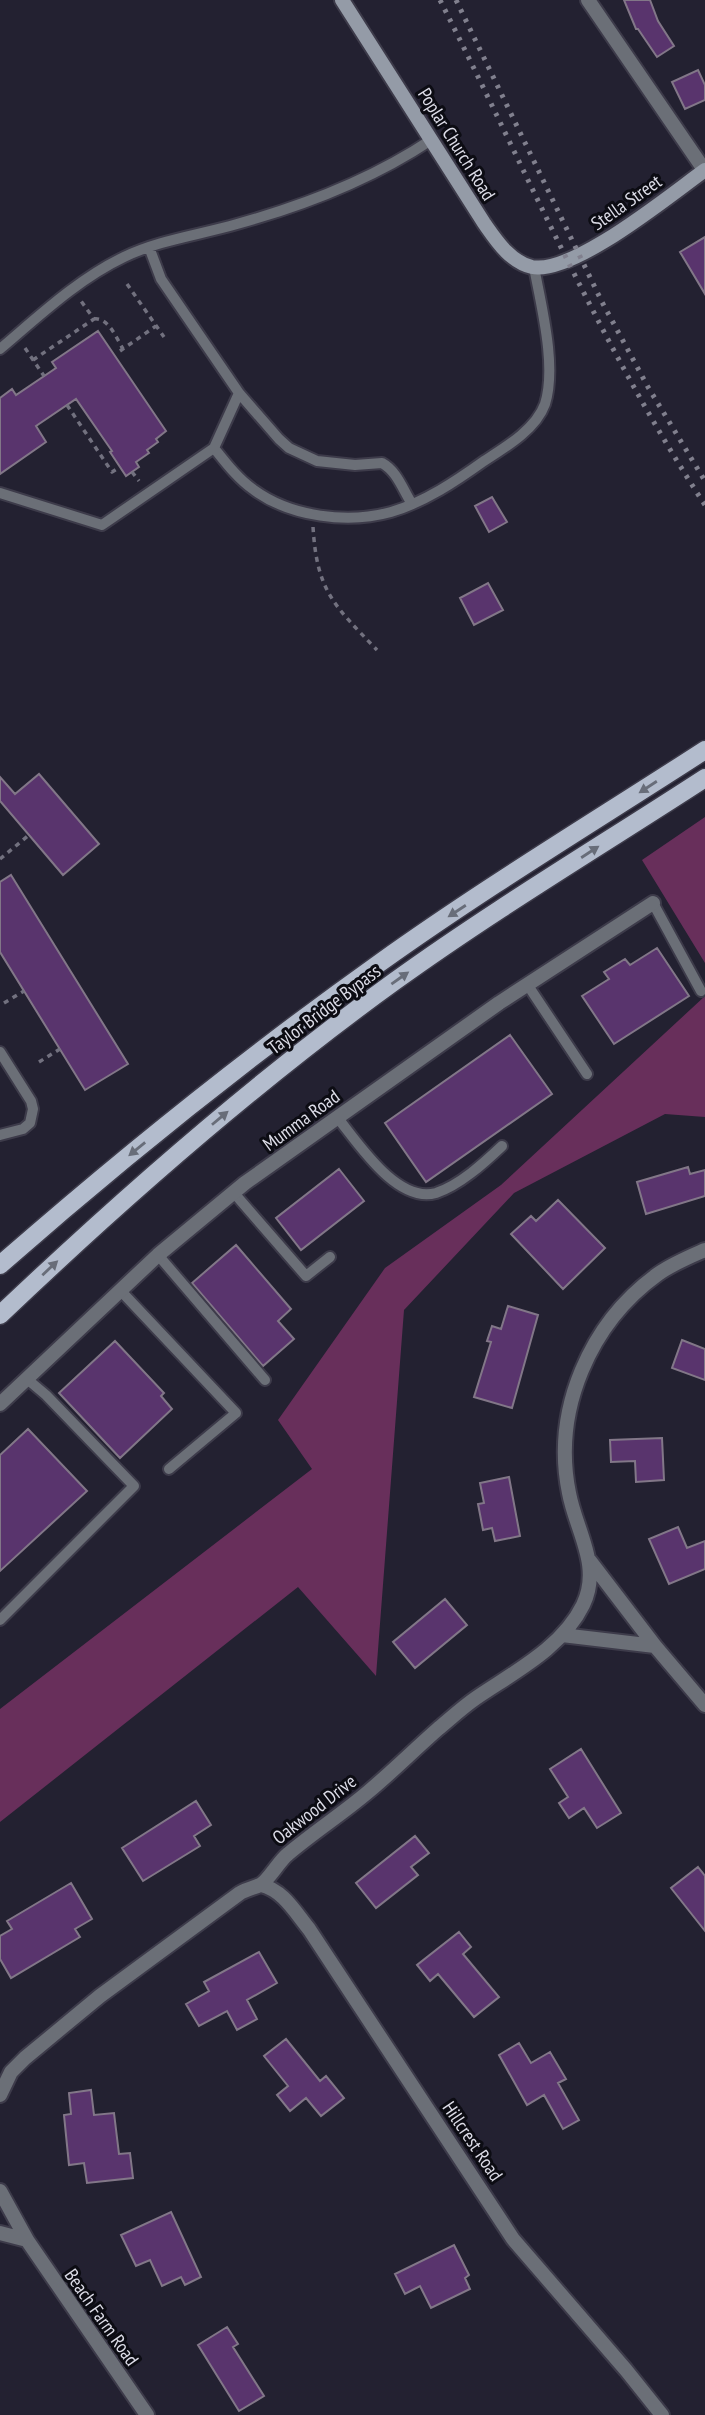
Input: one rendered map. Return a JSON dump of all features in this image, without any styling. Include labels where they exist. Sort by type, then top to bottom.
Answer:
[{"type":"main road","name":"Taylor Bridge Bypass","points":[[0,1265],[155,1134],[363,975],[444,919],[705,750]]},
{"type":"main road","name":"Taylor Bridge Bypass","points":[[0,1315],[62,1256],[179,1153],[338,1023],[457,939],[705,778]]},
{"type":"street","name":"Poplar Church Road","points":[[342,0],[497,241],[513,257],[534,267]]},
{"type":"street","points":[[588,0],[705,171]]},
{"type":"street","name":"Stella Street","points":[[534,267],[556,265],[606,240],[705,171]]},
{"type":"street","name":"Mumma Road","points":[[0,1404],[158,1255],[234,1193],[527,984],[653,903]]},
{"type":"street","points":[[705,1250],[678,1262],[636,1292],[606,1327],[583,1365],[572,1397],[565,1432],[565,1470],[576,1520],[590,1560],[655,1646],[705,1704]]},
{"type":"street","name":"Oakwood Drive","points":[[0,2095],[11,2073],[25,2058],[100,1996],[240,1893],[252,1886],[261,1885],[288,1854],[368,1792],[473,1700],[534,1659],[562,1635],[583,1606],[589,1590],[590,1560]]},
{"type":"street","points":[[562,1635],[655,1646]]},
{"type":"street","name":"Hillcrest Road","points":[[261,1885],[283,1896],[309,1929],[513,2239],[662,2415]]},
{"type":"street","name":"Beach Farm Road","points":[[0,2191],[27,2240],[147,2415]]},
{"type":"street","points":[[0,2233],[27,2240]]},
{"type":"lane","points":[[0,349],[79,284],[121,258],[149,247],[257,219],[333,193],[404,158],[431,140]]},
{"type":"lane","points":[[149,247],[161,279],[239,393],[279,439],[302,455],[317,461],[387,465],[412,504]]},
{"type":"lane","points":[[214,448],[230,468],[254,490],[283,506],[299,511],[338,516],[371,516],[412,504],[454,481],[498,452],[536,421],[545,403],[548,377],[547,334],[534,267]]},
{"type":"lane","points":[[0,493],[102,525],[214,448],[239,393]]},
{"type":"lane","points":[[653,903],[701,991]]},
{"type":"lane","points":[[527,984],[587,1073]]},
{"type":"lane","points":[[0,1052],[31,1101],[33,1109],[30,1123],[23,1129],[0,1135]]},
{"type":"lane","points":[[337,1117],[369,1157],[400,1187],[412,1193],[434,1193],[445,1188],[502,1146]]},
{"type":"lane","points":[[234,1193],[306,1276],[330,1257]]},
{"type":"lane","points":[[158,1255],[265,1380]]},
{"type":"lane","points":[[120,1290],[236,1413],[169,1469]]},
{"type":"lane","points":[[0,1620],[134,1486],[46,1395],[27,1379]]},
{"type":"path","points":[[127,284],[164,337]]},
{"type":"path","points":[[81,300],[93,319]]},
{"type":"path","points":[[33,360],[93,319],[105,321],[121,350],[156,326]]},
{"type":"path","points":[[22,343],[44,376]]},
{"type":"path","points":[[67,405],[113,472],[120,467]]},
{"type":"path","points":[[132,472],[142,486]]},
{"type":"path","points":[[313,525],[316,556],[324,587],[377,650]]},
{"type":"path","points":[[0,859],[29,835]]},
{"type":"path","points":[[4,1003],[24,992]]},
{"type":"path","points":[[39,1062],[60,1049]]},
{"type":"shaded area","points":[[705,817],[705,963],[642,860]]},
{"type":"shaded area","points":[[705,996],[705,1117],[665,1114],[514,1193],[404,1310],[376,1676],[298,1587],[0,1822],[0,1709],[312,1469],[278,1420],[385,1268],[501,1185]]},
{"type":"building","points":[[624,0],[650,0],[658,21],[674,46],[657,57],[636,29]]},
{"type":"building","points":[[698,70],[705,85],[705,100],[685,109],[672,82]]},
{"type":"building","points":[[705,237],[705,294],[680,252]]},
{"type":"building","points":[[98,331],[166,431],[156,439],[158,442],[147,450],[149,453],[136,462],[139,467],[126,476],[76,399],[36,426],[46,442],[0,474],[0,398],[12,389],[16,395],[56,368],[52,362]]},
{"type":"building","points":[[492,497],[507,522],[489,532],[475,506]]},
{"type":"building","points":[[488,583],[503,610],[474,625],[460,598]]},
{"type":"building","points":[[39,774],[99,844],[63,875],[0,801],[0,777],[15,794]]},
{"type":"building","points":[[11,875],[128,1064],[85,1090],[0,952],[0,882]]},
{"type":"building","points":[[657,948],[689,996],[614,1044],[582,996],[609,979],[604,972],[625,959],[630,965]]},
{"type":"building","points":[[510,1035],[552,1094],[426,1182],[385,1123]]},
{"type":"building","points":[[688,1167],[690,1174],[705,1170],[705,1196],[646,1214],[637,1182]]},
{"type":"building","points":[[339,1169],[364,1201],[301,1250],[276,1218]]},
{"type":"building","points":[[558,1200],[605,1248],[563,1289],[511,1234],[531,1216],[536,1221]]},
{"type":"building","points":[[236,1245],[291,1309],[278,1321],[294,1339],[263,1366],[192,1283]]},
{"type":"building","points":[[508,1306],[538,1315],[512,1408],[474,1397],[491,1342],[487,1341],[492,1326],[501,1329]]},
{"type":"building","points":[[682,1340],[705,1349],[705,1380],[672,1368]]},
{"type":"building","points":[[115,1341],[164,1393],[161,1396],[172,1409],[120,1458],[59,1393]]},
{"type":"building","points":[[28,1429],[87,1491],[0,1571],[0,1455]]},
{"type":"building","points":[[662,1438],[664,1480],[636,1482],[635,1461],[611,1462],[610,1440]]},
{"type":"building","points":[[509,1477],[520,1536],[495,1541],[492,1528],[483,1530],[478,1504],[484,1503],[480,1483]]},
{"type":"building","points":[[678,1527],[687,1548],[705,1541],[705,1569],[669,1584],[649,1539]]},
{"type":"building","points":[[445,1599],[467,1625],[415,1668],[393,1642]]},
{"type":"building","points":[[581,1749],[621,1813],[597,1828],[584,1808],[569,1818],[559,1803],[568,1797],[550,1769]]},
{"type":"building","points":[[196,1801],[211,1825],[194,1836],[200,1846],[143,1881],[122,1848]]},
{"type":"building","points":[[415,1836],[429,1853],[411,1867],[418,1875],[376,1908],[356,1883]]},
{"type":"building","points":[[698,1867],[705,1876],[705,1931],[671,1888]]},
{"type":"building","points":[[71,1883],[92,1919],[75,1929],[80,1937],[11,1978],[0,1959],[0,1936],[12,1929],[7,1921]]},
{"type":"building","points":[[459,1932],[471,1947],[463,1954],[499,1997],[474,2017],[438,1974],[430,1981],[417,1965]]},
{"type":"building","points":[[259,1952],[277,1983],[247,2000],[257,2019],[237,2030],[227,2011],[199,2026],[186,2004],[209,1991],[204,1982]]},
{"type":"building","points":[[286,2039],[320,2081],[326,2076],[344,2098],[321,2116],[306,2098],[290,2111],[277,2095],[288,2086],[264,2056]]},
{"type":"building","points":[[519,2043],[531,2063],[550,2052],[566,2079],[558,2083],[579,2120],[563,2129],[544,2095],[527,2105],[499,2055]]},
{"type":"building","points":[[91,2090],[94,2115],[114,2113],[119,2154],[130,2153],[133,2178],[87,2183],[84,2163],[69,2165],[64,2115],[71,2114],[69,2093]]},
{"type":"building","points":[[171,2212],[201,2277],[185,2285],[181,2277],[162,2286],[150,2260],[136,2266],[121,2235]]},
{"type":"building","points":[[454,2245],[469,2275],[465,2278],[470,2289],[431,2308],[420,2286],[405,2294],[395,2274]]},
{"type":"building","points":[[227,2327],[238,2344],[233,2347],[264,2396],[239,2411],[198,2345]]},
{"type":"railway","points":[[440,0],[598,320],[631,382],[705,505]]},
{"type":"railway","points":[[456,0],[602,302],[648,387],[705,481]]}]
